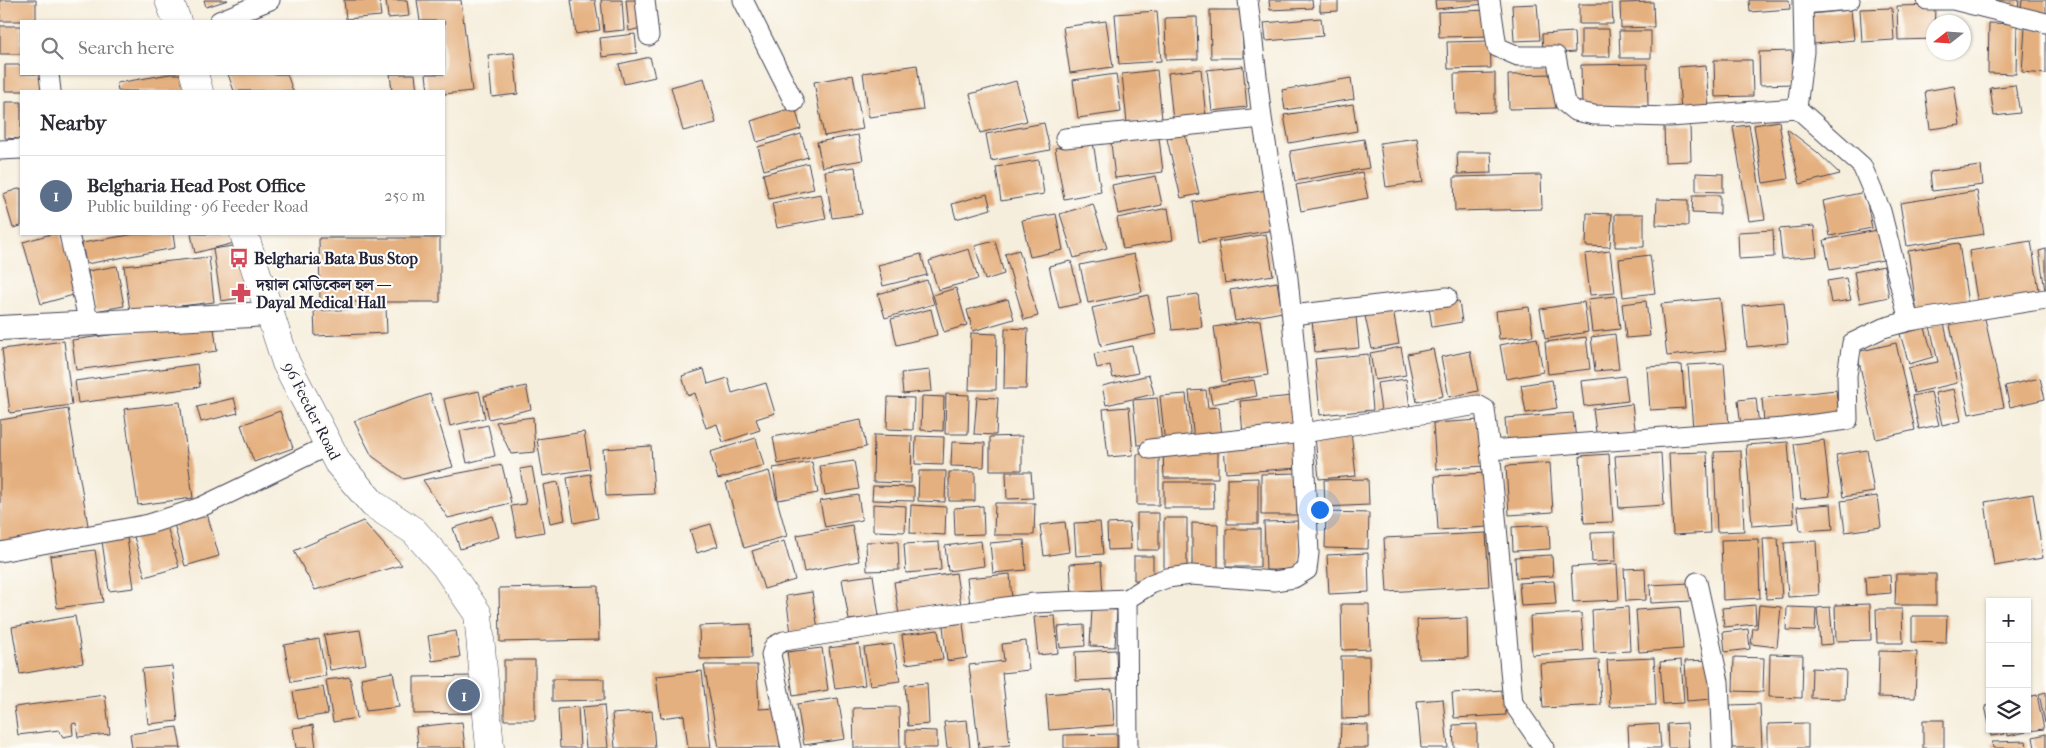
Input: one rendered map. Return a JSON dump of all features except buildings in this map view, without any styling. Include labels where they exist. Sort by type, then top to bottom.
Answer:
[{"type":"main road","points":[[169,0],[177,20]]},
{"type":"main road","points":[[194,75],[199,90]]},
{"type":"main road","name":"96 Feeder Road","points":[[244,235],[286,363],[327,446],[338,464],[373,504],[414,531],[446,566],[478,614],[490,748]]},
{"type":"street","points":[[221,20],[270,0]]},
{"type":"street","points":[[645,0],[649,36]]},
{"type":"street","points":[[743,0],[794,102]]},
{"type":"street","points":[[792,748],[770,654],[774,646],[784,641],[1034,603],[1127,599],[1151,584],[1167,578],[1191,575],[1274,581],[1294,578],[1307,570],[1309,553],[1303,433],[1292,315],[1288,278],[1262,118],[1248,0]]},
{"type":"street","points":[[1490,0],[1498,47],[1518,56],[1556,56],[1565,102],[1575,111],[1594,114],[1670,117],[1797,108],[1862,166],[1881,211],[1909,321]]},
{"type":"street","points":[[1797,108],[1804,52],[1803,2],[1850,0]]},
{"type":"street","points":[[1927,0],[1953,0],[2046,23]]},
{"type":"street","points":[[49,75],[51,90]]},
{"type":"street","points":[[1065,138],[1262,118]]},
{"type":"street","points":[[0,150],[20,149]]},
{"type":"street","points":[[69,235],[89,324]]},
{"type":"street","points":[[1292,315],[1447,297]]},
{"type":"street","points":[[1490,450],[1784,428],[1848,420],[1847,375],[1852,343],[1883,328],[1909,321],[2046,300]]},
{"type":"street","points":[[0,328],[269,314]]},
{"type":"street","points":[[1150,449],[1303,433],[1478,405],[1485,409],[1513,703],[1544,748]]},
{"type":"street","points":[[0,552],[148,524],[202,506],[327,446]]},
{"type":"street","points":[[1697,582],[1719,682],[1722,748]]},
{"type":"street","points":[[1127,599],[1128,748]]},
{"type":"place","name":"Belgharia Bata Bus Stop","points":[[239,258]]},
{"type":"place","name":"দয়াল মেডিকেল হল — Dayal Medical Hall","points":[[241,293]]},
{"type":"place","name":"Belgharia Head Post Office","points":[[464,695]]}]
